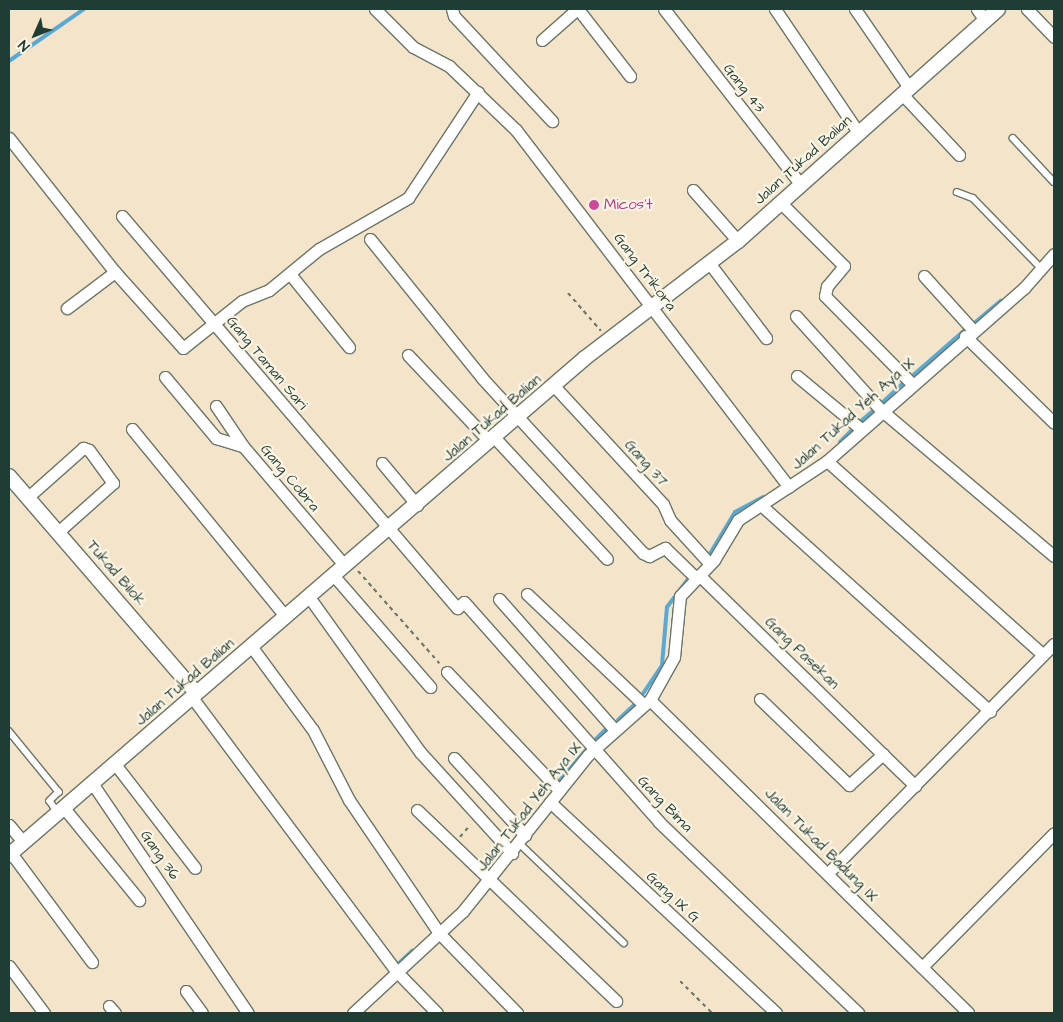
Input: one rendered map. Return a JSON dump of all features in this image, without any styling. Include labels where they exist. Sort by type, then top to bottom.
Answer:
[{"type":"street","name":"Gang Trikora","points":[[375,9],[413,47],[449,66],[478,92],[522,137],[653,306],[789,487]]},
{"type":"street","points":[[452,9],[454,16],[552,121]]},
{"type":"street","points":[[542,40],[578,9],[630,76]]},
{"type":"street","name":"Gang 43","points":[[664,9],[800,185]]},
{"type":"street","points":[[775,9],[858,132]]},
{"type":"street","points":[[855,9],[905,89],[959,155]]},
{"type":"street","name":"Jalan Tukad Balian","points":[[10,854],[194,694],[417,506],[516,417],[653,306],[738,242],[905,89],[981,14],[998,9]]},
{"type":"street","points":[[1027,9],[1054,37]]},
{"type":"street","points":[[9,138],[115,272],[178,347],[186,348],[242,301],[269,290],[360,222],[408,198],[478,92]]},
{"type":"street","points":[[693,190],[738,242]]},
{"type":"street","points":[[781,203],[844,266],[826,286],[825,296],[911,383]]},
{"type":"street","name":"Gang Taman Sari","points":[[122,216],[386,531],[457,608],[464,602]]},
{"type":"street","points":[[370,238],[420,306],[516,417]]},
{"type":"street","name":"Jalan Tukad Yeh Aya IX","points":[[353,1013],[439,933],[490,881],[559,790],[593,750],[614,729],[647,702],[674,657],[678,602],[697,576],[710,564],[738,520],[827,462],[911,383],[1042,269],[1054,254]]},
{"type":"street","points":[[710,264],[766,338]]},
{"type":"street","points":[[67,308],[115,272]]},
{"type":"street","points":[[290,274],[349,347]]},
{"type":"street","points":[[924,276],[969,332],[1054,422]]},
{"type":"street","points":[[796,316],[882,410],[1054,556]]},
{"type":"street","points":[[408,355],[607,560]]},
{"type":"street","points":[[797,376],[861,429]]},
{"type":"street","points":[[165,377],[216,438],[243,446]]},
{"type":"street","name":"Gang 37","points":[[554,386],[663,504],[670,520],[710,564]]},
{"type":"street","name":"Gang Cobra","points":[[216,406],[243,446],[348,564]]},
{"type":"street","name":"Gang Pasekan","points":[[516,417],[643,553],[649,556],[664,547],[697,576],[915,786]]},
{"type":"street","points":[[132,429],[286,617]]},
{"type":"street","points":[[28,496],[83,448],[89,450],[113,483],[58,532]]},
{"type":"street","points":[[827,462],[1043,655]]},
{"type":"street","points":[[382,463],[417,506]]},
{"type":"street","name":"Tukad Bilok","points":[[10,480],[28,496],[194,694]]},
{"type":"street","points":[[762,506],[990,711]]},
{"type":"street","points":[[334,576],[430,687]]},
{"type":"street","name":"Jalan Tukad Badung IX","points":[[527,594],[647,702],[828,872],[968,1013]]},
{"type":"street","points":[[309,597],[420,752],[476,818],[512,853]]},
{"type":"street","points":[[499,599],[614,729]]},
{"type":"street","name":"Gang Bima","points":[[464,602],[593,750],[660,822],[858,1013]]},
{"type":"street","points":[[828,872],[990,711],[1054,644]]},
{"type":"street","points":[[251,646],[313,730],[349,800],[439,933],[517,1013]]},
{"type":"street","points":[[447,672],[559,790]]},
{"type":"street","points":[[194,694],[397,972],[437,1013]]},
{"type":"street","points":[[760,699],[849,785],[883,754]]},
{"type":"street","points":[[454,758],[522,839]]},
{"type":"street","points":[[115,764],[195,868]]},
{"type":"street","name":"Gang 36","points":[[92,784],[204,945],[248,1013]]},
{"type":"street","name":"Gang IX G","points":[[550,802],[776,1013]]},
{"type":"street","points":[[417,810],[452,846],[616,1001]]},
{"type":"street","points":[[61,811],[139,900]]},
{"type":"street","points":[[9,825],[24,843]]},
{"type":"street","points":[[922,967],[1054,833]]},
{"type":"street","points":[[10,854],[92,962]]},
{"type":"street","points":[[9,966],[44,1013]]},
{"type":"street","points":[[186,991],[202,1013]]},
{"type":"street","points":[[363,1004],[371,1013]]},
{"type":"lane","points":[[1013,138],[1054,182]]},
{"type":"lane","points":[[957,192],[973,198],[1042,269]]},
{"type":"lane","points":[[9,731],[59,792],[50,801],[61,811]]},
{"type":"lane","points":[[522,839],[624,943]]},
{"type":"path","points":[[568,293],[603,333]]},
{"type":"path","points":[[348,564],[447,672]]},
{"type":"path","points":[[452,846],[476,818]]},
{"type":"path","points":[[680,981],[712,1013]]},
{"type":"waterway","points":[[9,61],[84,9]]},
{"type":"waterway","points":[[972,325],[1001,301]]},
{"type":"waterway","points":[[910,378],[966,329]]},
{"type":"waterway","points":[[882,403],[906,381]]},
{"type":"waterway","points":[[860,422],[877,407]]},
{"type":"waterway","points":[[840,442],[855,427]]},
{"type":"waterway","points":[[708,557],[735,512],[763,497]]},
{"type":"waterway","points":[[640,698],[662,665],[667,607],[690,577]]},
{"type":"waterway","points":[[618,720],[637,702]]},
{"type":"waterway","points":[[593,742],[605,730]]},
{"type":"waterway","points":[[560,780],[586,750]]},
{"type":"waterway","points":[[397,965],[412,951]]},
{"type":"place","name":"Micos't","points":[[594,205]]}]
